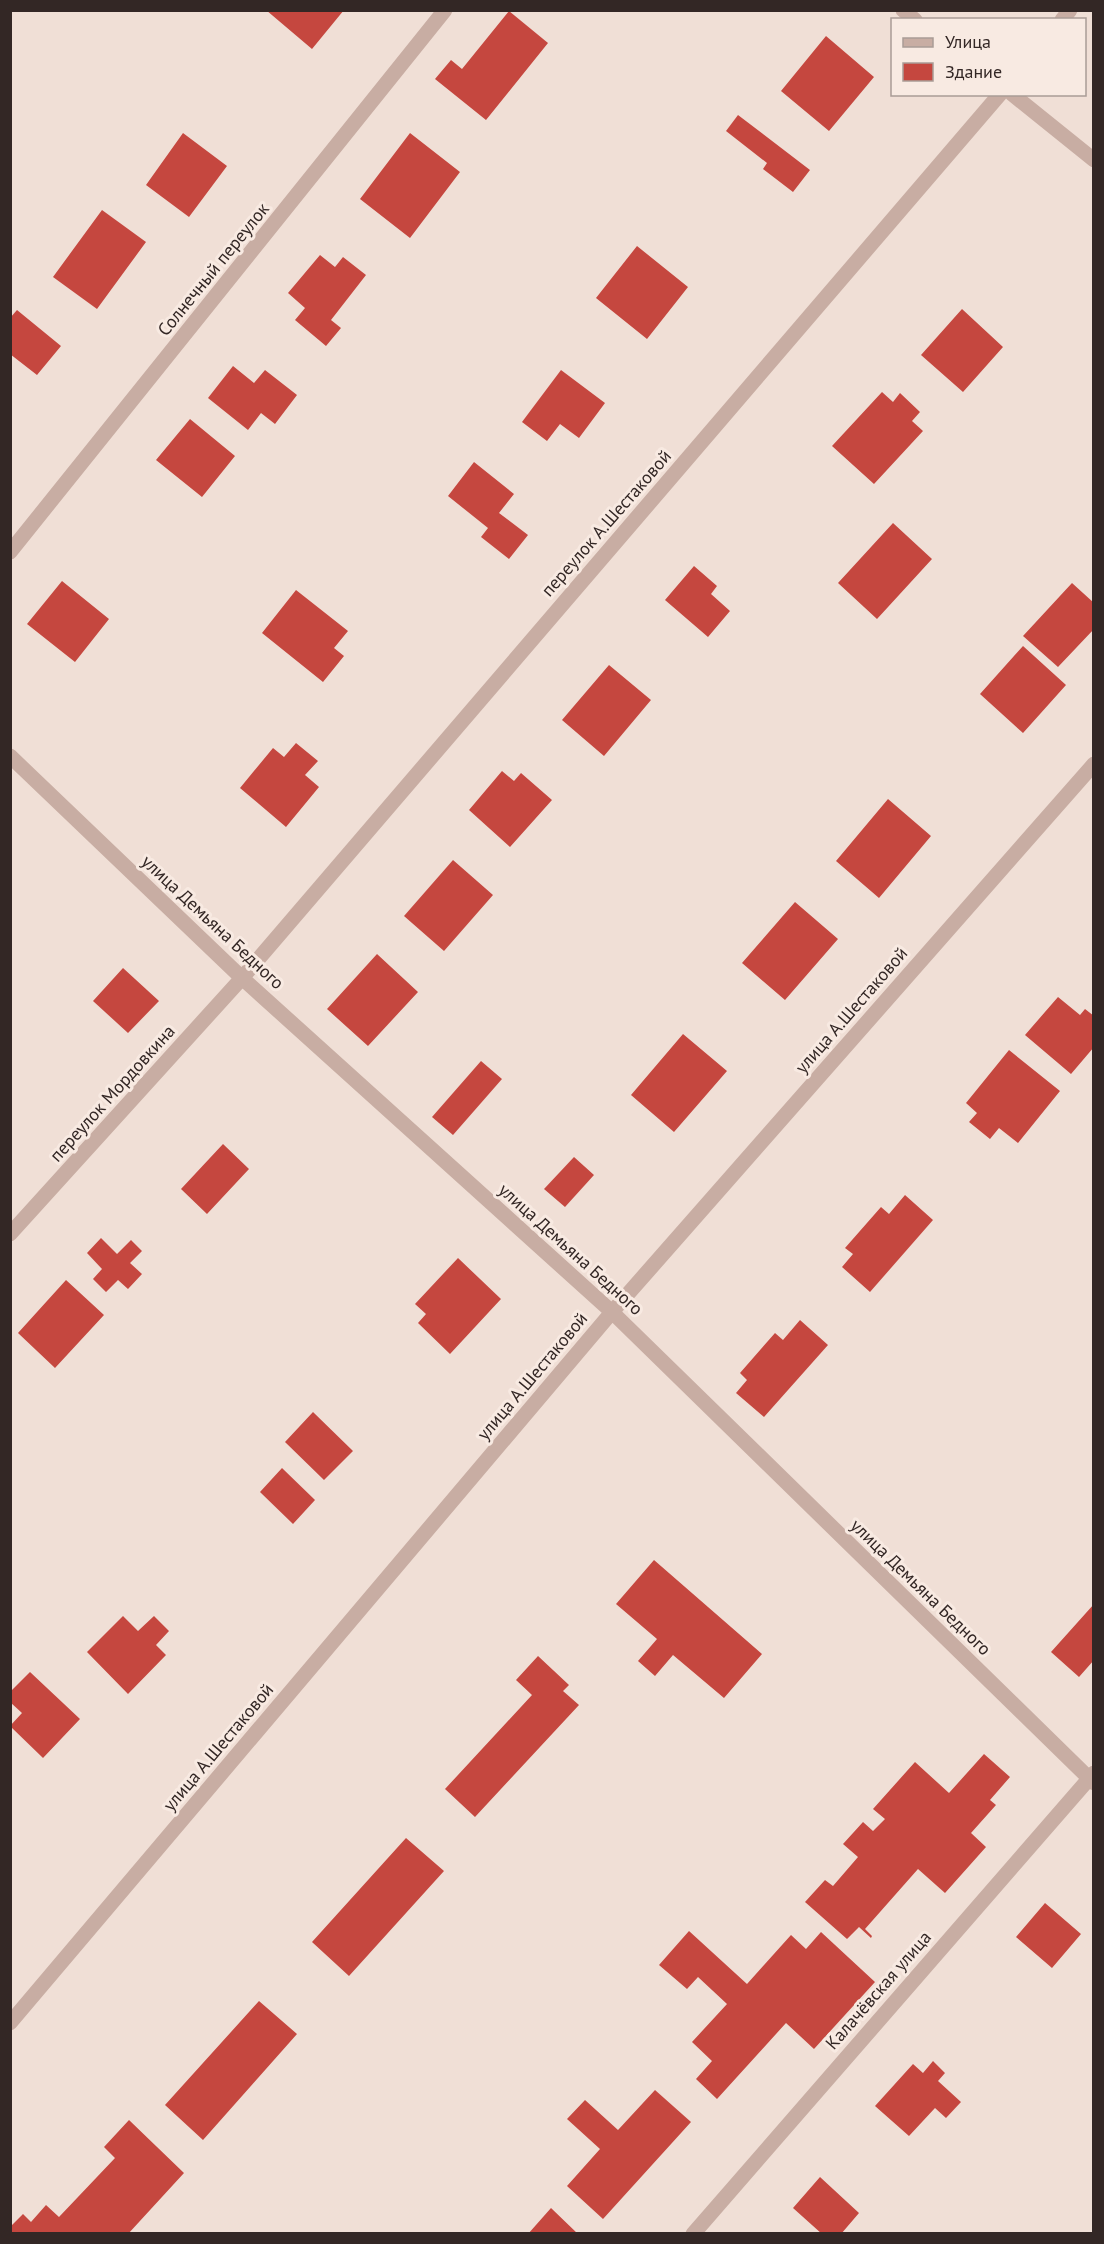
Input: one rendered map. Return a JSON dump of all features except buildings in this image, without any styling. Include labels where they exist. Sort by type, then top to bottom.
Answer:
[{"type":"street","name":"Солнечный переулок","points":[[10,552],[445,10]]},
{"type":"street","name":"переулок А.Шестаковой","points":[[242,978],[998,96]]},
{"type":"street","points":[[1014,96],[1094,160]]},
{"type":"street","name":"улица Демьяна Бедного","points":[[10,756],[242,978],[612,1312],[1092,1778]]},
{"type":"street","name":"улица А.Шестаковой","points":[[10,2023],[612,1312],[1094,764]]},
{"type":"street","name":"переулок Мордовкина","points":[[10,1234],[242,978]]},
{"type":"street","name":"Калачёвская улица","points":[[693,2234],[1092,1778]]}]
